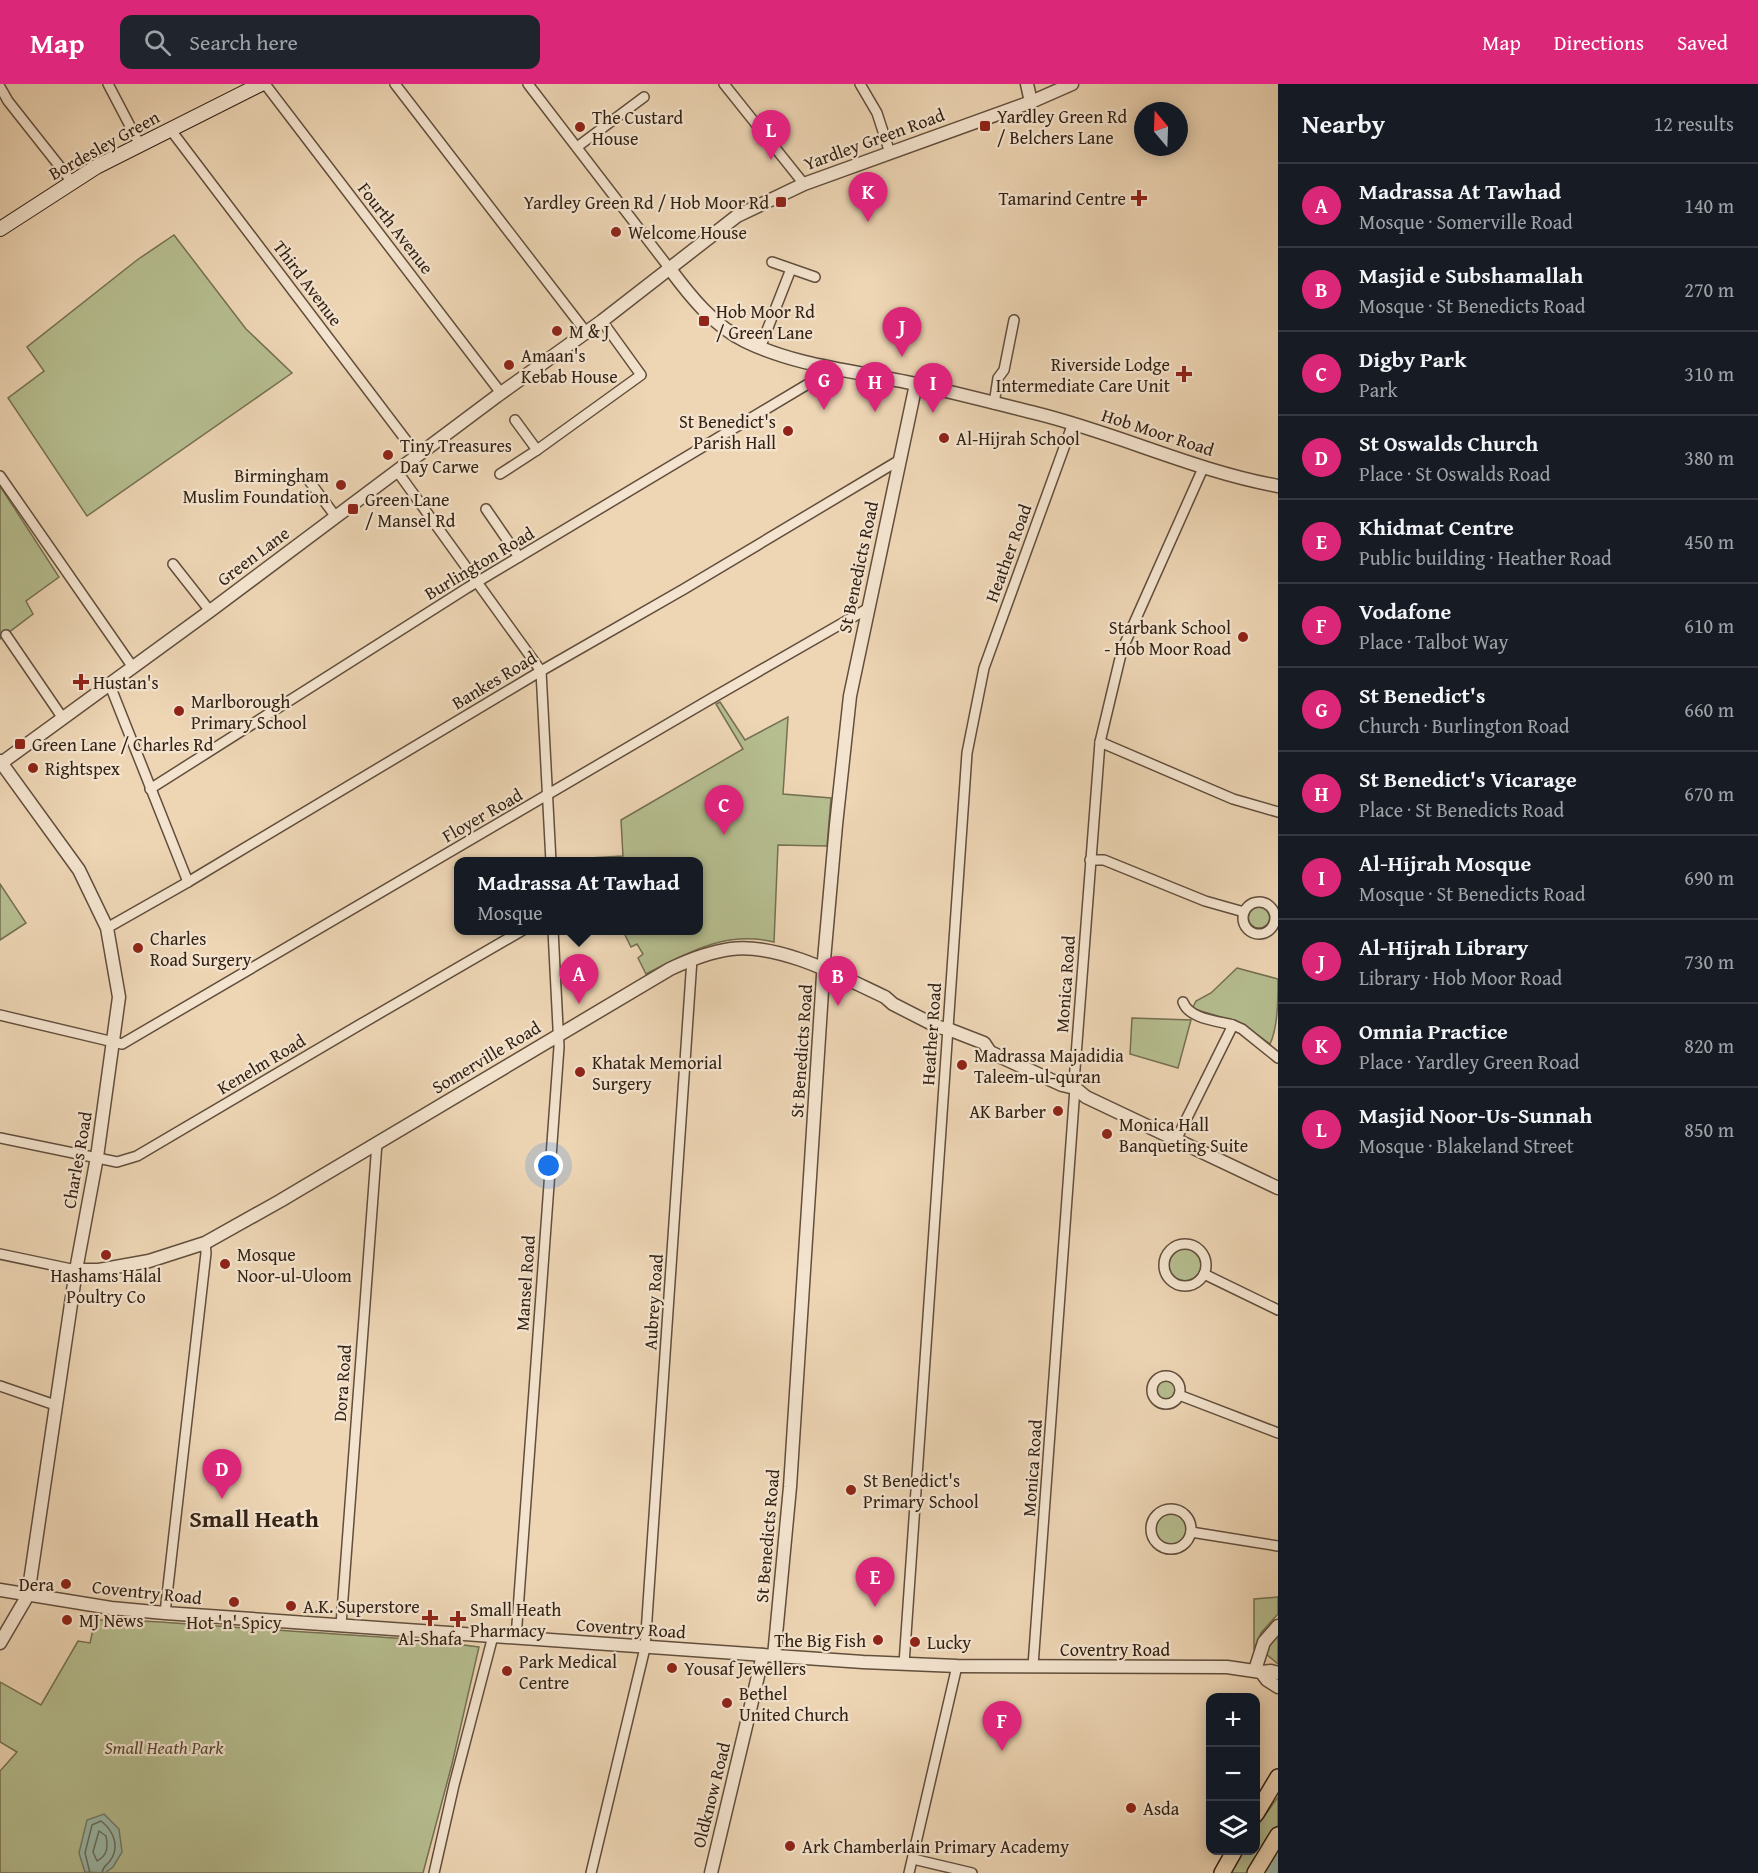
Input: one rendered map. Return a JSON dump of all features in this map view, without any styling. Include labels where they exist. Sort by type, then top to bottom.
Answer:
[{"type":"highway","points":[[1260,1807],[1278,1777]]},
{"type":"highway","points":[[1255,1873],[1278,1834]]},
{"type":"highway","points":[[1221,1873],[1232,1855]]},
{"type":"main road","name":"Bordesley Green","points":[[0,229],[72,182],[170,129],[239,88],[263,84]]},
{"type":"street","points":[[108,84],[140,145]]},
{"type":"street","name":"Fourth Avenue","points":[[263,84],[501,393]]},
{"type":"street","points":[[394,84],[586,332]]},
{"type":"street","points":[[528,84],[670,269]]},
{"type":"street","points":[[724,84],[804,184]]},
{"type":"street","points":[[860,84],[877,113],[890,153]]},
{"type":"street","points":[[1027,84],[1031,102]]},
{"type":"street","name":"Yardley Green Road","points":[[670,269],[737,216],[804,184],[1031,102],[1072,84]]},
{"type":"street","points":[[0,87],[8,101],[72,182]]},
{"type":"street","points":[[577,147],[644,97]]},
{"type":"street","name":"Third Avenue","points":[[170,129],[418,456]]},
{"type":"street","points":[[772,262],[815,277]]},
{"type":"street","name":"Green Lane","points":[[0,763],[210,611],[670,269]]},
{"type":"street","name":"Hob Moor Road","points":[[670,269],[709,315],[742,340],[760,348],[792,359],[916,384],[1073,423],[1204,466],[1278,486]]},
{"type":"street","points":[[760,348],[791,269]]},
{"type":"street","points":[[994,404],[998,378],[1004,370],[1014,320]]},
{"type":"street","points":[[500,474],[641,375],[602,321]]},
{"type":"street","name":"Burlington Road","points":[[150,789],[477,582],[818,378],[823,366]]},
{"type":"street","name":"St Benedicts Road","points":[[769,1655],[790,1487],[824,969],[849,696],[916,384]]},
{"type":"street","points":[[515,420],[537,450]]},
{"type":"street","name":"Heather Road","points":[[904,1664],[967,753],[984,668],[1073,423]]},
{"type":"street","name":"Bankes Road","points":[[107,928],[898,461]]},
{"type":"street","name":"Monica Road","points":[[1033,1666],[1100,742],[1122,650],[1204,466]]},
{"type":"street","points":[[397,471],[541,671],[551,857]]},
{"type":"street","points":[[0,476],[132,666]]},
{"type":"street","points":[[307,478],[336,517]]},
{"type":"street","points":[[486,509],[519,557]]},
{"type":"street","points":[[173,564],[210,611]]},
{"type":"street","name":"Floyer Road","points":[[113,1043],[122,1044],[867,609]]},
{"type":"street","points":[[6,635],[62,717]]},
{"type":"street","points":[[109,683],[188,882]]},
{"type":"street","points":[[1100,742],[1233,799],[1278,812]]},
{"type":"street","name":"Charles Road","points":[[0,763],[79,870],[107,928],[119,997],[97,1156],[76,1270],[28,1595]]},
{"type":"street","points":[[1090,860],[1104,860],[1205,901],[1244,912]]},
{"type":"street","points":[[1263,903],[1272,909],[1276,921],[1266,932],[1252,932],[1245,926],[1244,912],[1252,904],[1263,903]]},
{"type":"street","name":"Kenelm Road","points":[[0,1138],[97,1156],[117,1162],[137,1156],[514,935]]},
{"type":"street","name":"Mansel Road","points":[[516,1638],[558,1035],[553,935]]},
{"type":"street","name":"Somerville Road","points":[[0,1254],[76,1270],[99,1270],[149,1261],[205,1243],[280,1201],[670,969],[692,959],[733,949],[754,950],[785,956],[824,969],[885,997],[893,1004],[938,1028],[948,1029],[984,1043],[990,1052],[1062,1085],[1076,1088],[1086,1097],[1177,1138],[1278,1188]]},
{"type":"street","name":"Aubrey Road","points":[[591,1873],[645,1648],[692,959]]},
{"type":"street","points":[[1183,1002],[1185,1008],[1192,1013],[1242,1029],[1278,1058]]},
{"type":"street","points":[[0,1015],[113,1043]]},
{"type":"street","points":[[1177,1138],[1233,1025]]},
{"type":"street","name":"Dora Road","points":[[341,1625],[377,1143]]},
{"type":"street","points":[[165,1613],[206,1252],[205,1243]]},
{"type":"street","points":[[1193,1245],[1205,1257],[1204,1274],[1191,1285],[1182,1286],[1168,1276],[1165,1260],[1176,1246],[1193,1245]]},
{"type":"street","points":[[1204,1274],[1278,1310]]},
{"type":"street","points":[[0,1386],[56,1405]]},
{"type":"street","points":[[1179,1395],[1278,1433]]},
{"type":"street","points":[[1174,1509],[1185,1515],[1191,1524],[1191,1532],[1187,1541],[1180,1547],[1170,1549],[1156,1543],[1151,1533],[1151,1524],[1161,1511],[1174,1509]]},
{"type":"street","points":[[1191,1532],[1278,1546]]},
{"type":"street","name":"Coventry Road","points":[[0,1590],[111,1608],[165,1613],[645,1648],[904,1664],[1197,1667],[1278,1673]]},
{"type":"street","points":[[0,1643],[28,1595]]},
{"type":"street","points":[[1278,1626],[1264,1642],[1258,1671],[1278,1688]]},
{"type":"street","points":[[434,1873],[454,1785],[493,1636]]},
{"type":"street","name":"Oldknow Road","points":[[711,1873],[769,1655]]},
{"type":"street","points":[[909,1873],[957,1666]]},
{"type":"street","points":[[913,1859],[972,1873]]},
{"type":"green space","points":[[174,235],[246,329],[292,373],[87,516],[8,398],[44,371],[27,347],[137,260]]},
{"type":"green space","points":[[0,486],[59,577],[26,601],[33,614],[0,639]]},
{"type":"green space","points":[[720,702],[745,740],[788,717],[783,794],[831,798],[827,846],[778,845],[774,942],[756,939],[723,941],[692,951],[646,974],[638,958],[643,954],[637,944],[631,947],[625,935],[703,935],[703,857],[606,857],[623,856],[621,820],[743,749],[716,704]]},
{"type":"green space","points":[[0,884],[26,923],[0,940]]},
{"type":"green space","points":[[1259,906],[1267,909],[1270,917],[1267,925],[1259,928],[1251,925],[1248,917],[1251,909]]},
{"type":"green space","points":[[1237,968],[1278,979],[1276,1022],[1270,1044],[1235,1022],[1193,1007],[1196,1001],[1211,993]]},
{"type":"green space","points":[[1132,1018],[1191,1020],[1178,1068],[1130,1054]]},
{"type":"green space","points":[[1185,1249],[1196,1254],[1201,1265],[1196,1276],[1185,1281],[1174,1276],[1169,1265],[1174,1254]]},
{"type":"green space","points":[[1167,1380],[1174,1383],[1177,1390],[1174,1397],[1167,1400],[1160,1397],[1157,1390],[1160,1383]]},
{"type":"green space","points":[[1171,1512],[1183,1517],[1188,1529],[1183,1541],[1171,1546],[1159,1541],[1154,1529],[1159,1517]]},
{"type":"green space","points":[[1278,1597],[1278,1614],[1261,1633],[1254,1650],[1254,1599]]},
{"type":"green space","name":"Small Heath Park","points":[[95,1620],[370,1636],[479,1647],[452,1764],[423,1873],[0,1873],[0,1771],[17,1752],[0,1742],[0,1682],[41,1705],[78,1641],[90,1643]]},
{"type":"green space","points":[[1278,1636],[1278,1664],[1266,1654],[1267,1648]]},
{"type":"green space","points":[[1278,1797],[1278,1825],[1250,1873],[1226,1873],[1237,1855],[1260,1855],[1260,1822]]},
{"type":"water","points":[[104,1814],[119,1829],[122,1852],[113,1867],[105,1873],[85,1872],[79,1853],[87,1820]]},
{"type":"waterway","points":[[1274,1873],[1278,1862]]},
{"type":"place","name":"Yardley Green Rd / Belchers Lane","points":[[985,126]]},
{"type":"place","name":"The Custard House","points":[[580,127]]},
{"type":"place","name":"Masjid Noor-Us-Sunnah","points":[[771,160]]},
{"type":"place","name":"Tamarind Centre","points":[[1139,198]]},
{"type":"place","name":"Yardley Green Rd / Hob Moor Rd","points":[[781,202]]},
{"type":"place","name":"Omnia Practice","points":[[868,222]]},
{"type":"place","name":"Welcome House","points":[[616,232]]},
{"type":"place","name":"Hob Moor Rd / Green Lane","points":[[704,321]]},
{"type":"place","name":"M & J","points":[[557,331]]},
{"type":"place","name":"Al-Hijrah Library","points":[[902,357]]},
{"type":"place","name":"Amaan's Kebab House","points":[[509,365]]},
{"type":"place","name":"Riverside Lodge Intermediate Care Unit","points":[[1184,374]]},
{"type":"place","name":"St Benedict's","points":[[824,410]]},
{"type":"place","name":"St Benedict's Vicarage","points":[[875,412]]},
{"type":"place","name":"Al-Hijrah Mosque","points":[[933,413]]},
{"type":"place","name":"St Benedict's Parish Hall","points":[[788,431]]},
{"type":"place","name":"Al-Hijrah School","points":[[944,438]]},
{"type":"place","name":"Tiny Treasures Day Carwe","points":[[388,455]]},
{"type":"place","name":"Birmingham Muslim Foundation","points":[[341,485]]},
{"type":"place","name":"Green Lane / Mansel Rd","points":[[353,509]]},
{"type":"place","name":"Starbank School - Hob Moor Road","points":[[1243,637]]},
{"type":"place","name":"Hustan's","points":[[81,682]]},
{"type":"place","name":"Marlborough Primary School","points":[[179,711]]},
{"type":"place","name":"Green Lane / Charles Rd","points":[[20,744]]},
{"type":"place","name":"Rightspex","points":[[33,768]]},
{"type":"place","name":"Digby Park","points":[[724,835]]},
{"type":"place","name":"Charles Road Surgery","points":[[138,948]]},
{"type":"place","name":"Madrassa At Tawhad","points":[[579,1004]]},
{"type":"place","name":"Masjid e Subshamallah","points":[[838,1006]]},
{"type":"place","name":"Madrassa Majadidia Taleem-ul-quran","points":[[962,1065]]},
{"type":"place","name":"Khatak Memorial Surgery","points":[[580,1072]]},
{"type":"place","name":"AK Barber","points":[[1058,1111]]},
{"type":"place","name":"Monica Hall Banqueting Suite","points":[[1107,1134]]},
{"type":"place","name":"Hashams Halal Poultry Co","points":[[106,1255]]},
{"type":"place","name":"Mosque Noor-ul-Uloom","points":[[225,1264]]},
{"type":"place","name":"St Benedict's Primary School","points":[[851,1490]]},
{"type":"place","name":"St Oswalds Church","points":[[222,1499]]},
{"type":"place","name":"Dera","points":[[66,1584]]},
{"type":"place","name":"Hot 'n' Spicy","points":[[234,1602]]},
{"type":"place","name":"A.K. Superstore","points":[[291,1606]]},
{"type":"place","name":"Khidmat Centre","points":[[875,1607]]},
{"type":"place","name":"Al-Shafa","points":[[430,1618]]},
{"type":"place","name":"Small Heath Pharmacy","points":[[458,1619]]},
{"type":"place","name":"MJ News","points":[[67,1620]]},
{"type":"place","name":"The Big Fish","points":[[878,1640]]},
{"type":"place","name":"Lucky","points":[[915,1642]]},
{"type":"place","name":"Yousaf Jewellers","points":[[672,1668]]},
{"type":"place","name":"Park Medical Centre","points":[[507,1671]]},
{"type":"place","name":"Bethel United Church","points":[[727,1703]]},
{"type":"place","name":"Vodafone","points":[[1002,1751]]},
{"type":"place","name":"Asda","points":[[1131,1808]]},
{"type":"place","name":"Ark Chamberlain Primary Academy","points":[[790,1846]]},
{"type":"district","name":"Small Heath","points":[[254,1518]]}]
